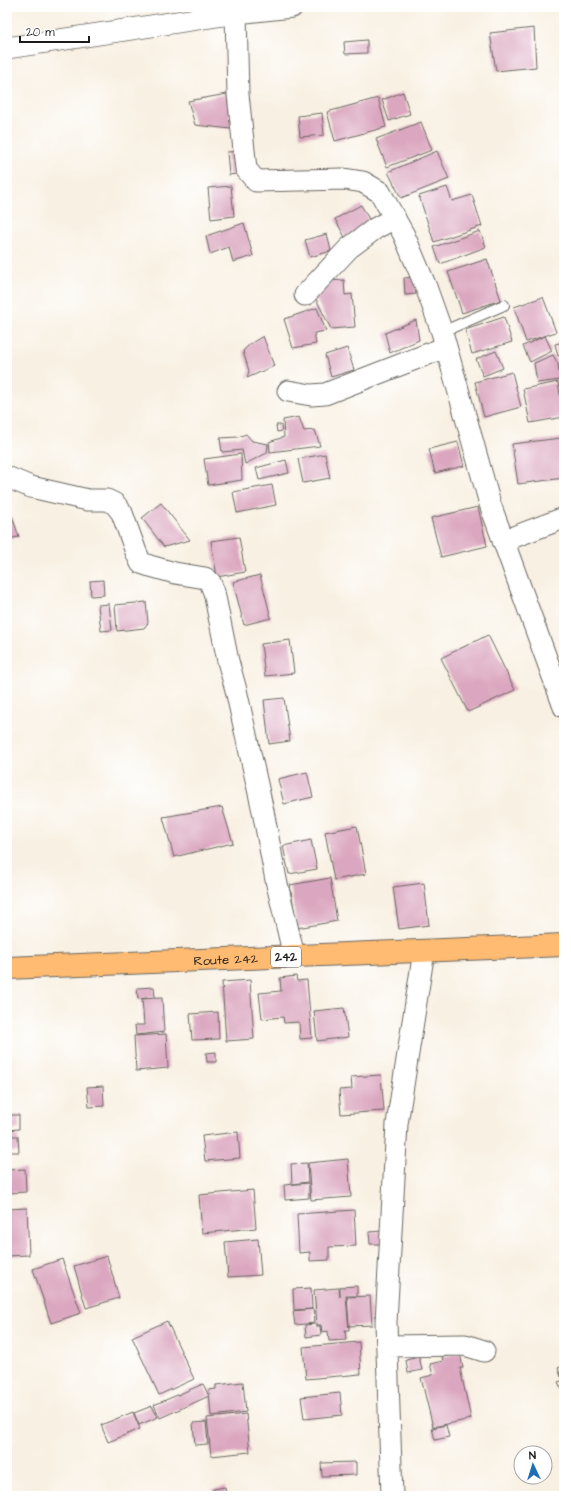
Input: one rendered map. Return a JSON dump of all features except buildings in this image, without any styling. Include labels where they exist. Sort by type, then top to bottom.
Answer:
[{"type":"main road","name":"Route 242","points":[[7,968],[564,945]]},
{"type":"street","points":[[7,48],[236,13],[292,7]]},
{"type":"street","points":[[236,13],[238,94],[246,169],[256,181],[344,179],[363,182],[380,192],[404,235],[444,339],[490,504],[564,707]]},
{"type":"street","points":[[306,295],[349,248],[376,228],[395,218]]},
{"type":"street","points":[[288,392],[311,395],[325,394],[444,339]]},
{"type":"street","points":[[7,477],[31,487],[88,500],[107,500],[115,504],[122,513],[141,562],[175,573],[205,578],[210,582],[214,592],[228,661],[238,698],[263,811],[276,880],[294,956]]},
{"type":"street","points":[[503,541],[564,518]]},
{"type":"street","points":[[392,1496],[386,1322],[397,1124],[424,951]]},
{"type":"street","points":[[387,1346],[465,1345],[484,1351]]},
{"type":"lane","points":[[444,339],[504,305]]}]
